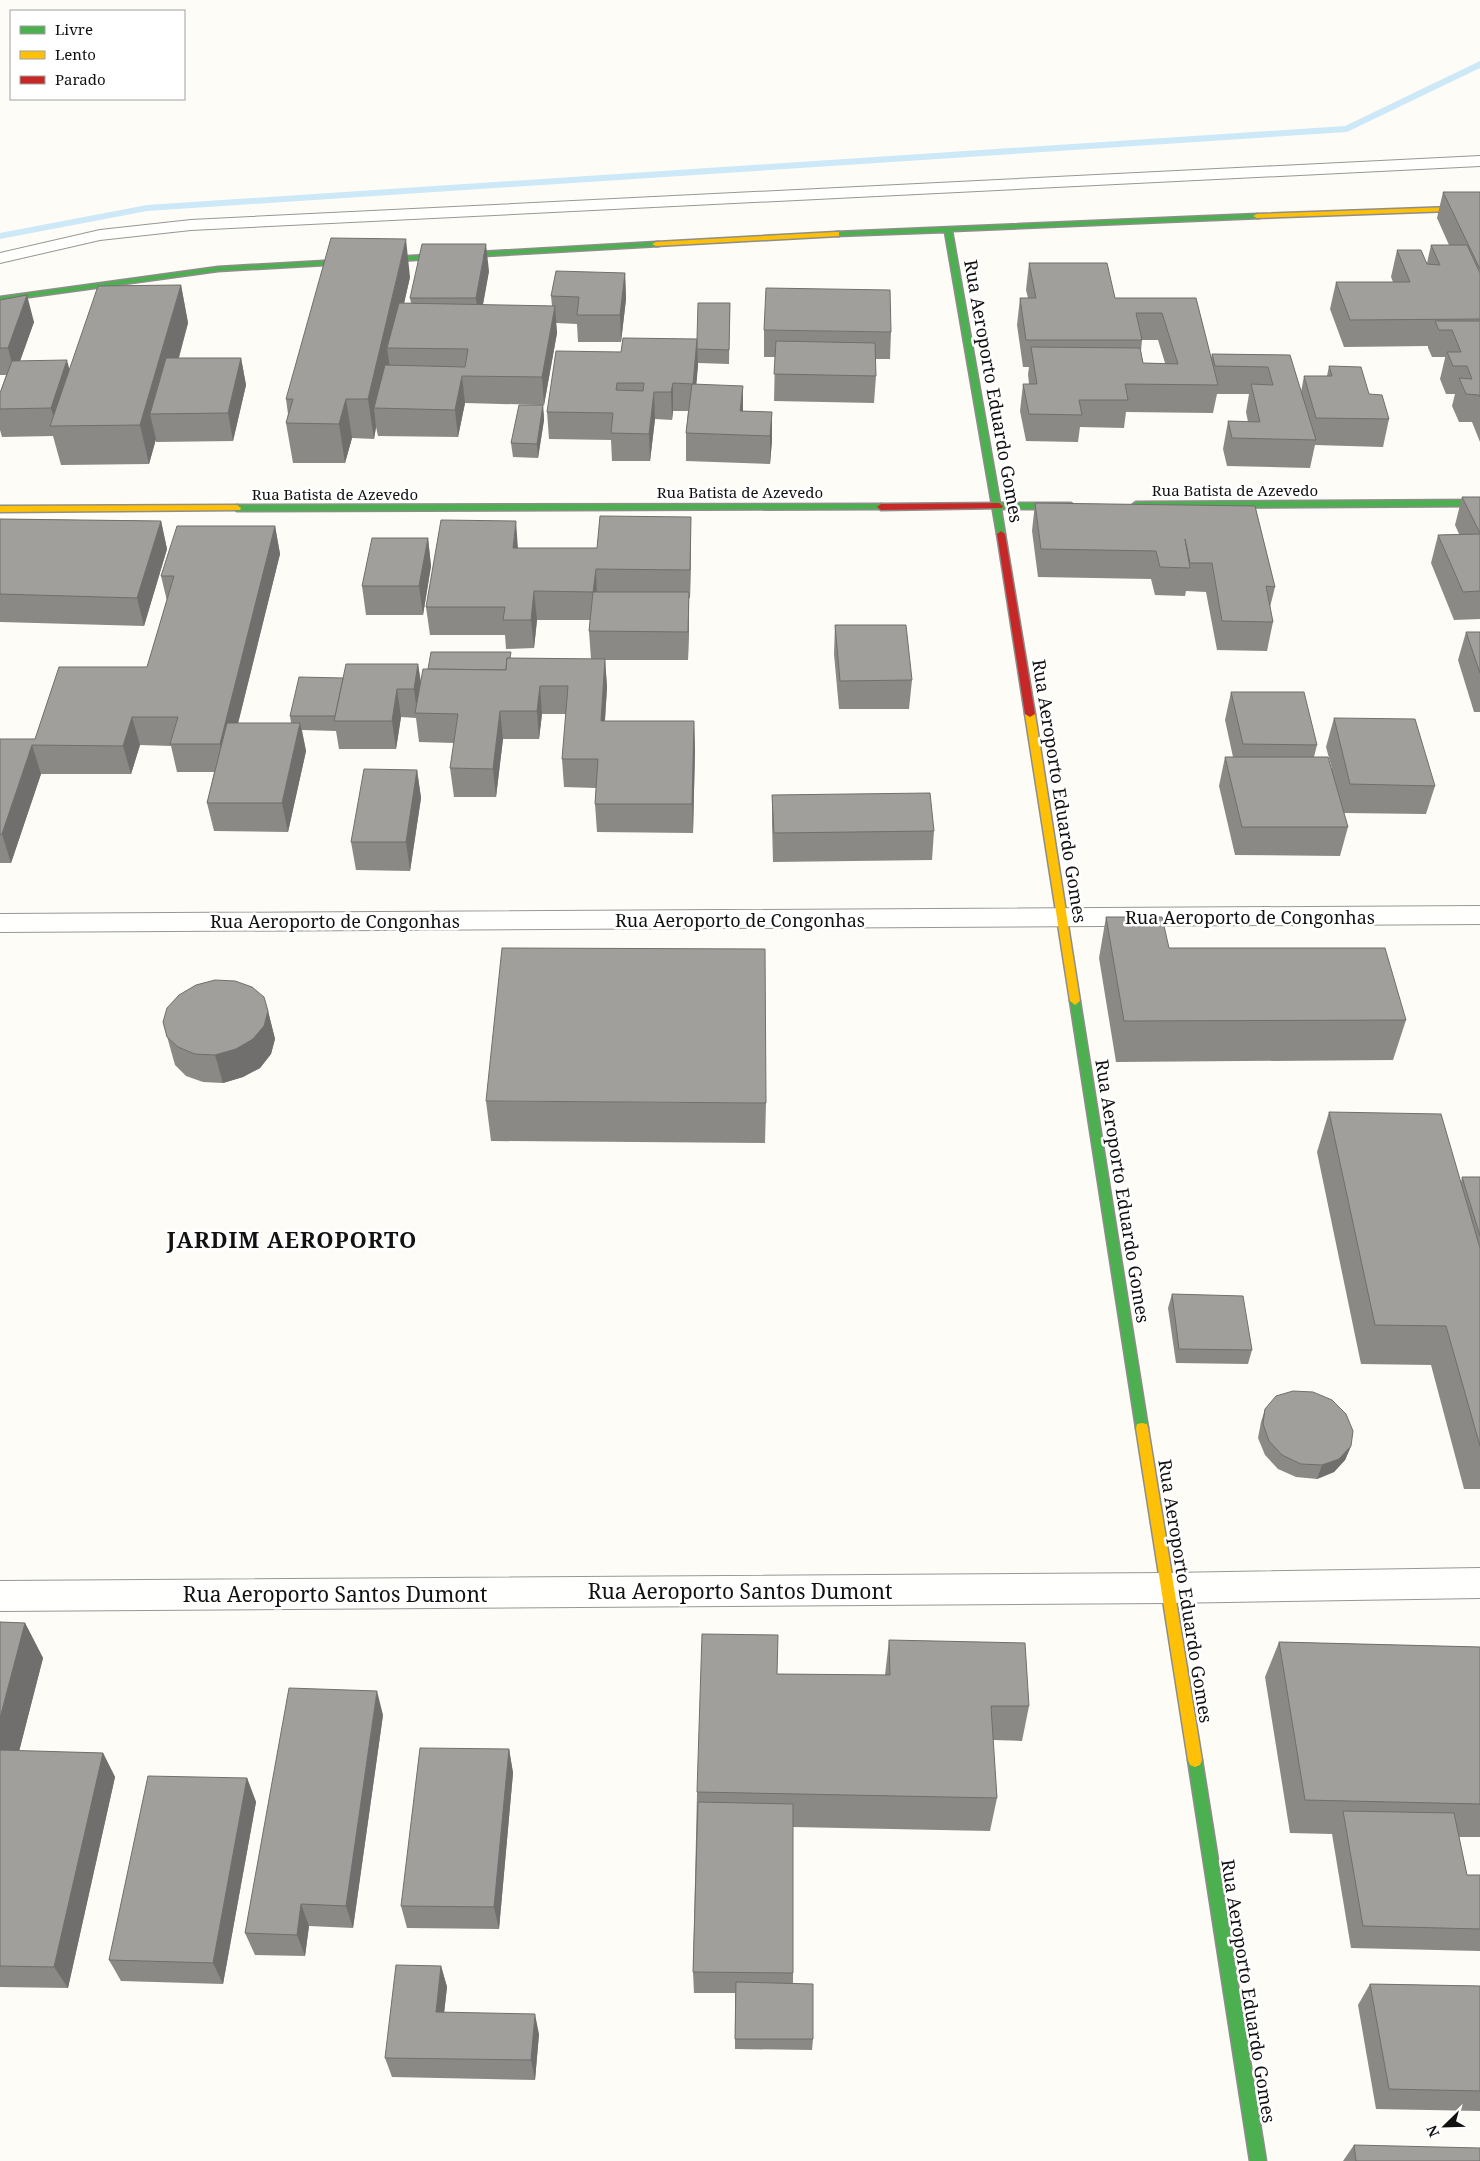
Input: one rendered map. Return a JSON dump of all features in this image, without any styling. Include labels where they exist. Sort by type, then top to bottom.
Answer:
[{"type":"street","points":[[0,258],[100,235],[191,225],[1480,161]]},
{"type":"street","points":[[0,299],[218,268],[948,228],[1480,208]]},
{"type":"street","name":"Rua Aeroporto Eduardo Gomes","points":[[948,228],[997,506],[1258,2161]]},
{"type":"street","name":"Rua Batista de Azevedo","points":[[1125,505],[1480,503]]},
{"type":"street","name":"Rua Batista de Azevedo","points":[[0,509],[1086,506]]},
{"type":"street","name":"Rua Aeroporto de Congonhas","points":[[0,923],[1480,915]]},
{"type":"street","name":"Rua Aeroporto Santos Dumont","points":[[0,1596],[1168,1588],[1480,1583]]},
{"type":"building","points":[[1443,192],[1480,192],[1480,269]]},
{"type":"building","points":[[331,238],[406,239],[368,399],[346,399],[339,424],[286,423],[293,399],[286,399]]},
{"type":"building","points":[[422,244],[486,244],[476,298],[410,298]]},
{"type":"building","points":[[1431,245],[1467,245],[1480,273],[1480,319],[1350,320],[1336,282],[1410,282],[1397,250],[1421,250],[1427,264],[1440,265]]},
{"type":"building","points":[[1029,263],[1107,263],[1115,298],[1196,298],[1218,385],[1125,384],[1128,400],[1079,400],[1082,415],[1029,414],[1023,384],[1037,384],[1031,347],[1140,348],[1143,363],[1178,364],[1162,313],[1136,313],[1142,340],[1026,340],[1020,298],[1036,298]]},
{"type":"building","points":[[556,271],[625,273],[620,315],[577,315],[579,297],[551,296]]},
{"type":"building","points":[[181,285],[140,425],[50,426],[98,286]]},
{"type":"building","points":[[766,288],[890,290],[891,332],[764,330]]},
{"type":"building","points":[[27,295],[8,348],[0,348],[0,300]]},
{"type":"building","points":[[399,303],[555,306],[542,377],[462,376],[455,410],[374,408],[385,365],[465,367],[468,349],[387,348]]},
{"type":"building","points":[[698,303],[730,303],[729,350],[697,349]]},
{"type":"building","points":[[1435,321],[1480,321],[1480,397],[1479,395],[1466,394],[1459,378],[1472,379],[1467,366],[1453,366],[1447,352],[1461,352],[1452,330],[1439,330]]},
{"type":"building","points":[[623,338],[697,339],[693,384],[673,383],[671,392],[654,392],[649,434],[611,433],[613,413],[547,412],[556,351],[621,352]],"holes":[[[617,383],[644,383],[643,391],[616,390]]]},
{"type":"building","points":[[776,341],[875,343],[876,376],[774,374]]},
{"type":"building","points":[[1212,354],[1290,355],[1316,440],[1232,438],[1228,421],[1260,422],[1251,384],[1273,385],[1268,367],[1215,366]]},
{"type":"building","points":[[166,358],[241,358],[228,413],[150,414]]},
{"type":"building","points":[[67,360],[51,408],[0,409],[0,393],[12,361]]},
{"type":"building","points":[[1329,366],[1361,367],[1369,394],[1382,395],[1389,419],[1316,418],[1304,376],[1332,376]]},
{"type":"building","points":[[692,384],[743,386],[740,411],[772,412],[770,436],[686,433]]},
{"type":"building","points":[[519,405],[543,405],[537,444],[511,443]]},
{"type":"building","points":[[1462,497],[1480,497],[1480,533]]},
{"type":"building","points":[[1035,503],[1255,506],[1275,587],[1266,586],[1273,622],[1222,621],[1212,563],[1190,563],[1185,539],[1190,568],[1160,567],[1156,551],[1041,549]]},
{"type":"building","points":[[600,516],[691,517],[690,570],[596,569],[593,592],[534,591],[531,620],[503,620],[505,607],[426,607],[441,520],[516,521],[513,548],[597,548]]},
{"type":"building","points":[[0,519],[161,521],[137,598],[0,594]]},
{"type":"building","points":[[177,526],[275,526],[220,744],[170,744],[178,717],[132,717],[123,746],[32,745],[2,834],[0,834],[0,739],[35,739],[59,667],[147,667],[174,576],[161,576]]},
{"type":"building","points":[[1480,534],[1480,591],[1463,592],[1438,535]]},
{"type":"building","points":[[372,538],[428,538],[419,586],[362,586]]},
{"type":"building","points":[[593,592],[689,592],[688,632],[589,631]]},
{"type":"building","points":[[835,625],[906,625],[912,680],[840,681]]},
{"type":"building","points":[[1466,632],[1480,632],[1480,673]]},
{"type":"building","points":[[431,652],[511,652],[510,658],[507,658],[506,670],[428,669]]},
{"type":"building","points":[[507,658],[605,659],[601,721],[694,721],[692,804],[595,804],[598,759],[562,759],[568,686],[540,686],[537,711],[500,711],[493,769],[450,768],[458,714],[415,713],[423,669],[506,670]]},
{"type":"building","points":[[346,664],[418,664],[414,689],[397,689],[392,721],[334,721]]},
{"type":"building","points":[[299,677],[343,678],[335,716],[290,716]]},
{"type":"building","points":[[1231,692],[1304,692],[1317,745],[1243,744]]},
{"type":"building","points":[[1334,718],[1415,719],[1435,786],[1350,784]]},
{"type":"building","points":[[227,723],[300,723],[282,803],[207,803]]},
{"type":"building","points":[[1225,757],[1328,757],[1348,827],[1242,827]]},
{"type":"building","points":[[364,769],[417,770],[406,842],[351,842]]},
{"type":"building","points":[[930,793],[934,831],[774,833],[772,795]]},
{"type":"building","points":[[1106,917],[1162,917],[1169,948],[1385,948],[1406,1020],[1124,1021]]},
{"type":"building","points":[[502,948],[765,949],[766,1103],[486,1101]]},
{"type":"building","points":[[215,980],[235,981],[252,987],[264,997],[268,1011],[264,1026],[253,1039],[236,1049],[215,1055],[195,1054],[178,1047],[167,1037],[163,1022],[167,1008],[179,995],[196,985]]},
{"type":"building","points":[[1329,1112],[1441,1114],[1480,1248],[1480,1446],[1446,1326],[1375,1325]]},
{"type":"building","points":[[1462,1177],[1480,1177],[1480,1236]]},
{"type":"building","points":[[1172,1294],[1243,1296],[1252,1350],[1179,1349]]},
{"type":"building","points":[[1293,1391],[1313,1392],[1332,1400],[1346,1414],[1353,1431],[1351,1446],[1339,1459],[1322,1465],[1301,1464],[1282,1455],[1269,1441],[1263,1424],[1265,1409],[1276,1396]]},
{"type":"building","points":[[0,1622],[25,1623],[0,1718]]},
{"type":"building","points":[[702,1634],[778,1635],[777,1674],[890,1675],[889,1640],[1025,1643],[1029,1706],[991,1706],[997,1798],[697,1792]]},
{"type":"building","points":[[1279,1642],[1480,1647],[1480,1804],[1305,1800]]},
{"type":"building","points":[[289,1688],[377,1691],[346,1906],[301,1904],[297,1935],[245,1933]]},
{"type":"building","points":[[420,1748],[509,1749],[494,1907],[401,1906]]},
{"type":"building","points":[[0,1750],[103,1753],[54,1967],[0,1966]]},
{"type":"building","points":[[148,1776],[247,1778],[213,1963],[109,1960]]},
{"type":"building","points":[[698,1802],[793,1804],[793,1973],[693,1972]]},
{"type":"building","points":[[1343,1811],[1454,1813],[1467,1875],[1480,1875],[1480,1929],[1363,1926]]},
{"type":"building","points":[[396,1965],[441,1966],[436,2012],[535,2014],[531,2060],[385,2058]]},
{"type":"building","points":[[736,1982],[813,1984],[813,2039],[735,2039]]},
{"type":"building","points":[[1370,1984],[1480,1986],[1480,2091],[1389,2089]]},
{"type":"building","points":[[1354,2145],[1480,2148],[1480,2161],[1356,2161]]},
{"type":"waterway","points":[[0,236],[147,208],[1347,129],[1480,64]]},
{"type":"traffic: fast","points":[[836,234],[1257,216]]},
{"type":"traffic: fast","points":[[948,228],[1001,534]]},
{"type":"traffic: fast","points":[[0,299],[218,269],[656,244]]},
{"type":"traffic: fast","points":[[1136,505],[1480,503]]},
{"type":"traffic: fast","points":[[999,506],[1071,506]]},
{"type":"traffic: fast","points":[[237,508],[881,507]]},
{"type":"traffic: fast","points":[[1075,1001],[1142,1428]]},
{"type":"traffic: fast","points":[[1195,1760],[1258,2161]]},
{"type":"traffic: slow","points":[[1257,216],[1480,208]]},
{"type":"traffic: slow","points":[[656,244],[836,234]]},
{"type":"traffic: slow","points":[[0,509],[237,508]]},
{"type":"traffic: slow","points":[[1030,714],[1075,1001]]},
{"type":"traffic: slow","points":[[1142,1428],[1195,1760]]},
{"type":"traffic: jam","points":[[881,507],[999,506]]},
{"type":"traffic: jam","points":[[1001,534],[1030,714]]},
{"type":"district","name":"JARDIM AEROPORTO","points":[[292,1239]]}]
